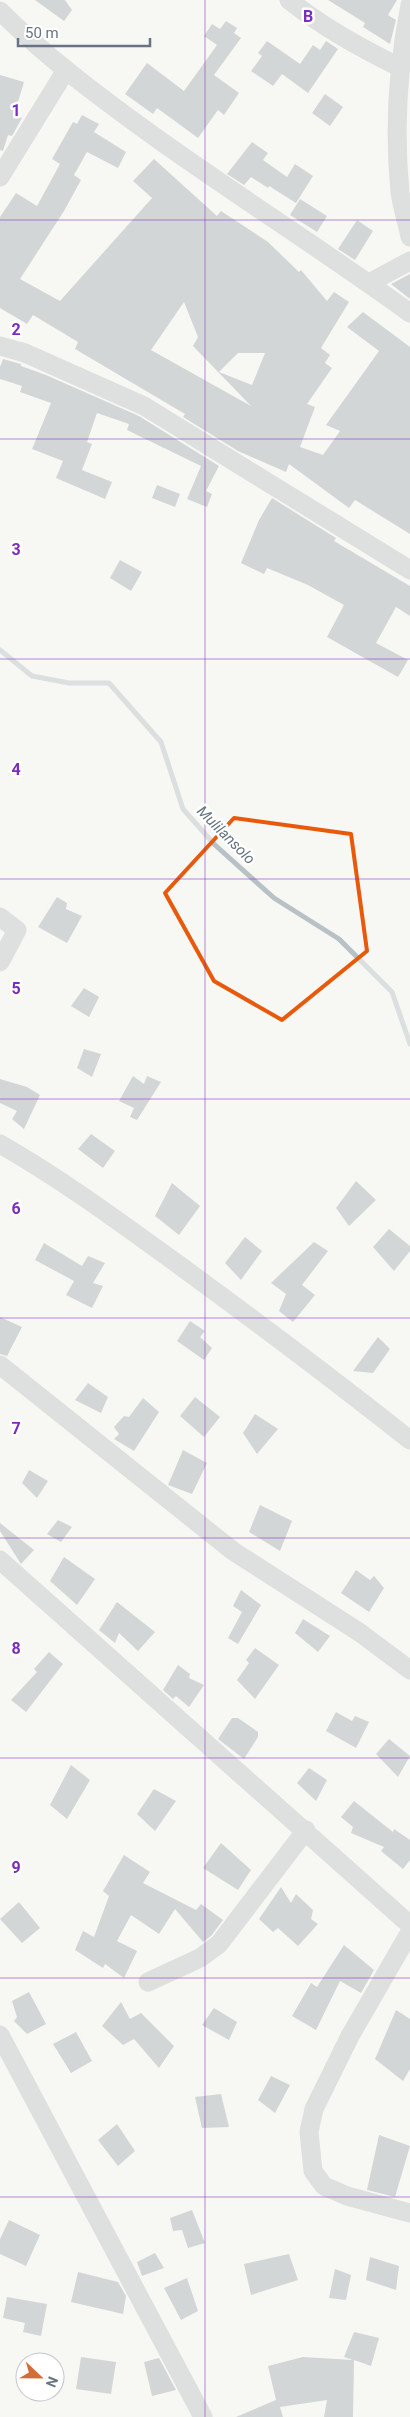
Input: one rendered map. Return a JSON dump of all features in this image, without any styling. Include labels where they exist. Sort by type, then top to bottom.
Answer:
[{"type":"street","points":[[289,0],[316,22],[350,43],[401,68]]},
{"type":"street","points":[[410,5],[403,39],[398,165],[400,194],[410,237]]},
{"type":"street","points":[[0,11],[35,46],[66,70],[238,196],[369,283],[410,313]]},
{"type":"street","points":[[0,177],[66,70]]},
{"type":"street","points":[[369,283],[410,261]]},
{"type":"street","points":[[0,346],[25,353],[144,406],[410,570]]},
{"type":"street","points":[[0,917],[17,930],[0,962]]},
{"type":"street","points":[[0,1144],[49,1172],[107,1212],[297,1351],[410,1440]]},
{"type":"street","points":[[0,1365],[233,1550],[358,1632],[410,1670]]},
{"type":"street","points":[[0,1560],[306,1830],[410,1925]]},
{"type":"street","points":[[148,1982],[200,1958],[219,1944],[306,1830]]},
{"type":"street","points":[[410,1932],[350,2036],[314,2109],[309,2132],[313,2171],[324,2186],[347,2196],[410,2213]]},
{"type":"street","points":[[1,2042],[203,2417]]},
{"type":"highlighted area","points":[[234,818],[351,834],[367,951],[282,1020],[214,981],[165,893]]},
{"type":"building","points":[[35,0],[65,0],[72,10],[64,21]]},
{"type":"building","points":[[328,0],[397,0],[388,15],[396,20],[390,44],[363,27],[365,23]]},
{"type":"building","points":[[226,21],[237,28],[234,33],[241,38],[214,75],[239,93],[224,115],[218,110],[198,138],[157,108],[153,114],[125,94],[147,63],[184,91],[217,45],[204,36],[212,24],[220,29]]},
{"type":"building","points":[[267,41],[300,64],[313,45],[320,50],[326,41],[338,49],[308,93],[282,74],[273,86],[251,71],[262,56],[258,53]]},
{"type":"building","points":[[0,75],[24,82],[14,115],[22,118],[12,136],[8,135],[3,151],[0,150]]},
{"type":"building","points":[[325,94],[343,107],[330,126],[312,113]]},
{"type":"building","points":[[82,115],[99,124],[94,132],[126,152],[118,168],[87,152],[74,175],[81,180],[64,211],[20,279],[60,301],[152,198],[133,181],[154,159],[217,216],[221,211],[268,242],[299,272],[301,270],[327,301],[334,292],[349,302],[321,348],[330,355],[325,363],[332,368],[307,404],[315,407],[300,447],[323,455],[340,431],[326,425],[379,351],[347,327],[363,312],[410,347],[410,534],[355,500],[349,508],[289,464],[286,472],[238,451],[183,417],[185,414],[75,349],[78,342],[33,315],[27,324],[0,308],[0,217],[16,193],[37,206],[60,164],[52,159],[73,122],[77,124]],"holes":[[[184,302],[198,337],[193,346],[251,406],[151,350]],[[238,353],[265,353],[252,385],[219,372]]]},
{"type":"building","points":[[252,142],[268,153],[263,160],[287,177],[295,164],[313,176],[296,203],[251,177],[244,185],[227,174]]},
{"type":"building","points":[[300,199],[327,216],[317,232],[290,215]]},
{"type":"building","points":[[357,220],[373,231],[355,260],[338,249]]},
{"type":"building","points":[[410,274],[410,299],[391,284]]},
{"type":"building","points":[[3,359],[21,364],[21,366],[139,416],[219,466],[206,491],[212,494],[207,507],[187,499],[201,466],[127,430],[129,424],[97,413],[87,442],[92,444],[82,470],[112,482],[105,499],[56,478],[63,461],[32,449],[51,403],[20,392],[22,386],[0,379],[0,367]]},
{"type":"building","points":[[157,485],[180,494],[175,507],[152,498]]},
{"type":"building","points":[[272,498],[336,538],[334,541],[410,586],[410,616],[396,607],[376,643],[408,660],[398,677],[327,637],[344,605],[308,585],[267,568],[264,574],[241,563],[259,520]]},
{"type":"building","points":[[120,560],[142,572],[131,591],[110,578]]},
{"type":"building","points":[[57,897],[67,903],[66,909],[82,916],[67,943],[38,927]]},
{"type":"building","points":[[84,988],[99,997],[89,1017],[71,1006]]},
{"type":"building","points":[[84,1049],[101,1054],[92,1077],[77,1068]]},
{"type":"building","points":[[133,1076],[144,1084],[147,1076],[161,1082],[137,1120],[130,1117],[134,1108],[119,1101]]},
{"type":"building","points":[[0,1079],[27,1087],[40,1095],[24,1129],[12,1119],[17,1111],[0,1103]]},
{"type":"building","points":[[91,1134],[115,1151],[103,1168],[78,1149]]},
{"type":"building","points":[[356,1181],[376,1200],[349,1226],[336,1208]]},
{"type":"building","points":[[172,1183],[200,1206],[179,1235],[155,1216]]},
{"type":"building","points":[[389,1229],[410,1246],[410,1251],[394,1271],[373,1247]]},
{"type":"building","points":[[245,1237],[262,1251],[241,1280],[225,1263]]},
{"type":"building","points":[[314,1242],[328,1251],[302,1285],[315,1295],[293,1322],[279,1311],[286,1294],[271,1283]]},
{"type":"building","points":[[44,1243],[82,1266],[88,1256],[105,1263],[93,1283],[103,1286],[92,1308],[66,1295],[74,1281],[35,1260]]},
{"type":"building","points":[[0,1317],[22,1327],[7,1356],[0,1354]]},
{"type":"building","points":[[190,1321],[205,1331],[200,1337],[212,1348],[204,1360],[177,1341]]},
{"type":"building","points":[[378,1337],[390,1349],[373,1373],[353,1371]]},
{"type":"building","points":[[88,1383],[108,1397],[101,1413],[75,1400]]},
{"type":"building","points":[[195,1397],[220,1417],[204,1437],[180,1416]]},
{"type":"building","points":[[143,1398],[159,1412],[134,1451],[114,1439],[119,1434],[114,1427],[124,1416],[129,1417]]},
{"type":"building","points":[[255,1414],[278,1429],[257,1454],[243,1433]]},
{"type":"building","points":[[183,1450],[207,1463],[192,1494],[168,1485]]},
{"type":"building","points":[[29,1470],[48,1481],[37,1498],[22,1483]]},
{"type":"building","points":[[260,1505],[292,1521],[280,1551],[249,1532]]},
{"type":"building","points":[[58,1520],[72,1527],[61,1542],[47,1534]]},
{"type":"building","points":[[0,1523],[34,1550],[21,1564],[0,1531]]},
{"type":"building","points":[[64,1557],[95,1579],[77,1605],[50,1581]]},
{"type":"building","points":[[356,1570],[370,1580],[374,1576],[384,1588],[369,1612],[341,1593]]},
{"type":"building","points":[[241,1590],[261,1605],[238,1644],[228,1638],[242,1612],[233,1606]]},
{"type":"building","points":[[117,1602],[155,1632],[138,1651],[119,1633],[115,1643],[99,1630]]},
{"type":"building","points":[[303,1619],[330,1636],[318,1652],[295,1633]]},
{"type":"building","points":[[255,1648],[279,1665],[255,1699],[237,1680],[249,1663],[246,1660]]},
{"type":"building","points":[[49,1652],[63,1664],[26,1712],[11,1700],[37,1672],[34,1669]]},
{"type":"building","points":[[178,1665],[190,1674],[189,1678],[204,1685],[189,1707],[176,1696],[173,1699],[163,1690]]},
{"type":"building","points":[[336,1712],[352,1721],[355,1716],[369,1722],[356,1748],[326,1731]]},
{"type":"building","points":[[232,1718],[238,1718],[258,1732],[258,1737],[244,1759],[218,1739]]},
{"type":"building","points":[[389,1739],[410,1756],[398,1777],[376,1754]]},
{"type":"building","points":[[71,1765],[90,1780],[67,1819],[50,1805]]},
{"type":"building","points":[[309,1768],[327,1780],[316,1801],[297,1783]]},
{"type":"building","points":[[154,1789],[176,1801],[155,1831],[137,1814]]},
{"type":"building","points":[[354,1801],[393,1832],[394,1829],[410,1840],[410,1860],[403,1869],[381,1851],[384,1847],[351,1833],[353,1827],[341,1817]]},
{"type":"building","points":[[221,1843],[251,1870],[238,1890],[203,1868]]},
{"type":"building","points":[[124,1855],[150,1872],[143,1883],[196,1910],[201,1904],[223,1920],[211,1936],[203,1942],[175,1909],[159,1934],[131,1915],[117,1941],[137,1951],[124,1978],[105,1964],[103,1968],[75,1950],[83,1931],[94,1937],[109,1896],[103,1891]]},
{"type":"building","points":[[281,1887],[291,1903],[296,1894],[313,1910],[311,1919],[318,1924],[298,1946],[278,1928],[273,1932],[259,1919]]},
{"type":"building","points":[[19,1902],[40,1928],[22,1943],[0,1919]]},
{"type":"building","points":[[344,1945],[374,1970],[361,1993],[340,1981],[316,2030],[292,2016],[311,1983],[317,1987]]},
{"type":"building","points":[[29,1992],[46,2024],[27,2034],[14,2021],[17,2017],[12,2001]]},
{"type":"building","points":[[121,2002],[130,2019],[141,2013],[174,2046],[159,2068],[134,2039],[123,2045],[102,2026]]},
{"type":"building","points":[[214,2008],[237,2022],[229,2040],[202,2025]]},
{"type":"building","points":[[396,2010],[410,2019],[410,2069],[403,2081],[375,2059]]},
{"type":"building","points":[[76,2032],[92,2061],[71,2073],[53,2044]]},
{"type":"building","points":[[271,2076],[290,2085],[275,2113],[258,2100]]},
{"type":"building","points":[[221,2094],[229,2127],[202,2128],[195,2097]]},
{"type":"building","points":[[117,2124],[135,2151],[118,2166],[98,2140]]},
{"type":"building","points":[[379,2135],[410,2146],[395,2197],[367,2190]]},
{"type":"building","points":[[192,2210],[205,2243],[188,2248],[182,2230],[173,2231],[170,2218]]},
{"type":"building","points":[[9,2220],[40,2235],[26,2266],[0,2254],[0,2239]]},
{"type":"building","points":[[155,2253],[164,2268],[142,2276],[137,2262]]},
{"type":"building","points":[[289,2254],[298,2280],[251,2295],[244,2264]]},
{"type":"building","points":[[370,2257],[399,2266],[396,2290],[366,2280]]},
{"type":"building","points":[[335,2269],[351,2275],[346,2300],[329,2298]]},
{"type":"building","points":[[78,2272],[118,2282],[126,2296],[123,2314],[71,2302]]},
{"type":"building","points":[[187,2278],[198,2311],[181,2320],[164,2288]]},
{"type":"building","points":[[7,2297],[47,2304],[41,2336],[23,2332],[25,2323],[3,2318]]},
{"type":"building","points":[[354,2332],[379,2338],[371,2366],[354,2360],[353,2417],[324,2417],[327,2400],[280,2407],[283,2417],[236,2417],[276,2400],[268,2366],[303,2357],[353,2360],[344,2357]]},
{"type":"building","points":[[81,2357],[116,2362],[111,2394],[76,2389]]},
{"type":"building","points":[[159,2358],[176,2390],[152,2396],[144,2362]]},
{"type":"waterway","name":"Mulilansolo","points":[[0,650],[32,676],[69,683],[109,683],[161,742],[183,809],[215,845],[274,898],[339,939],[392,992],[410,1044]]}]
